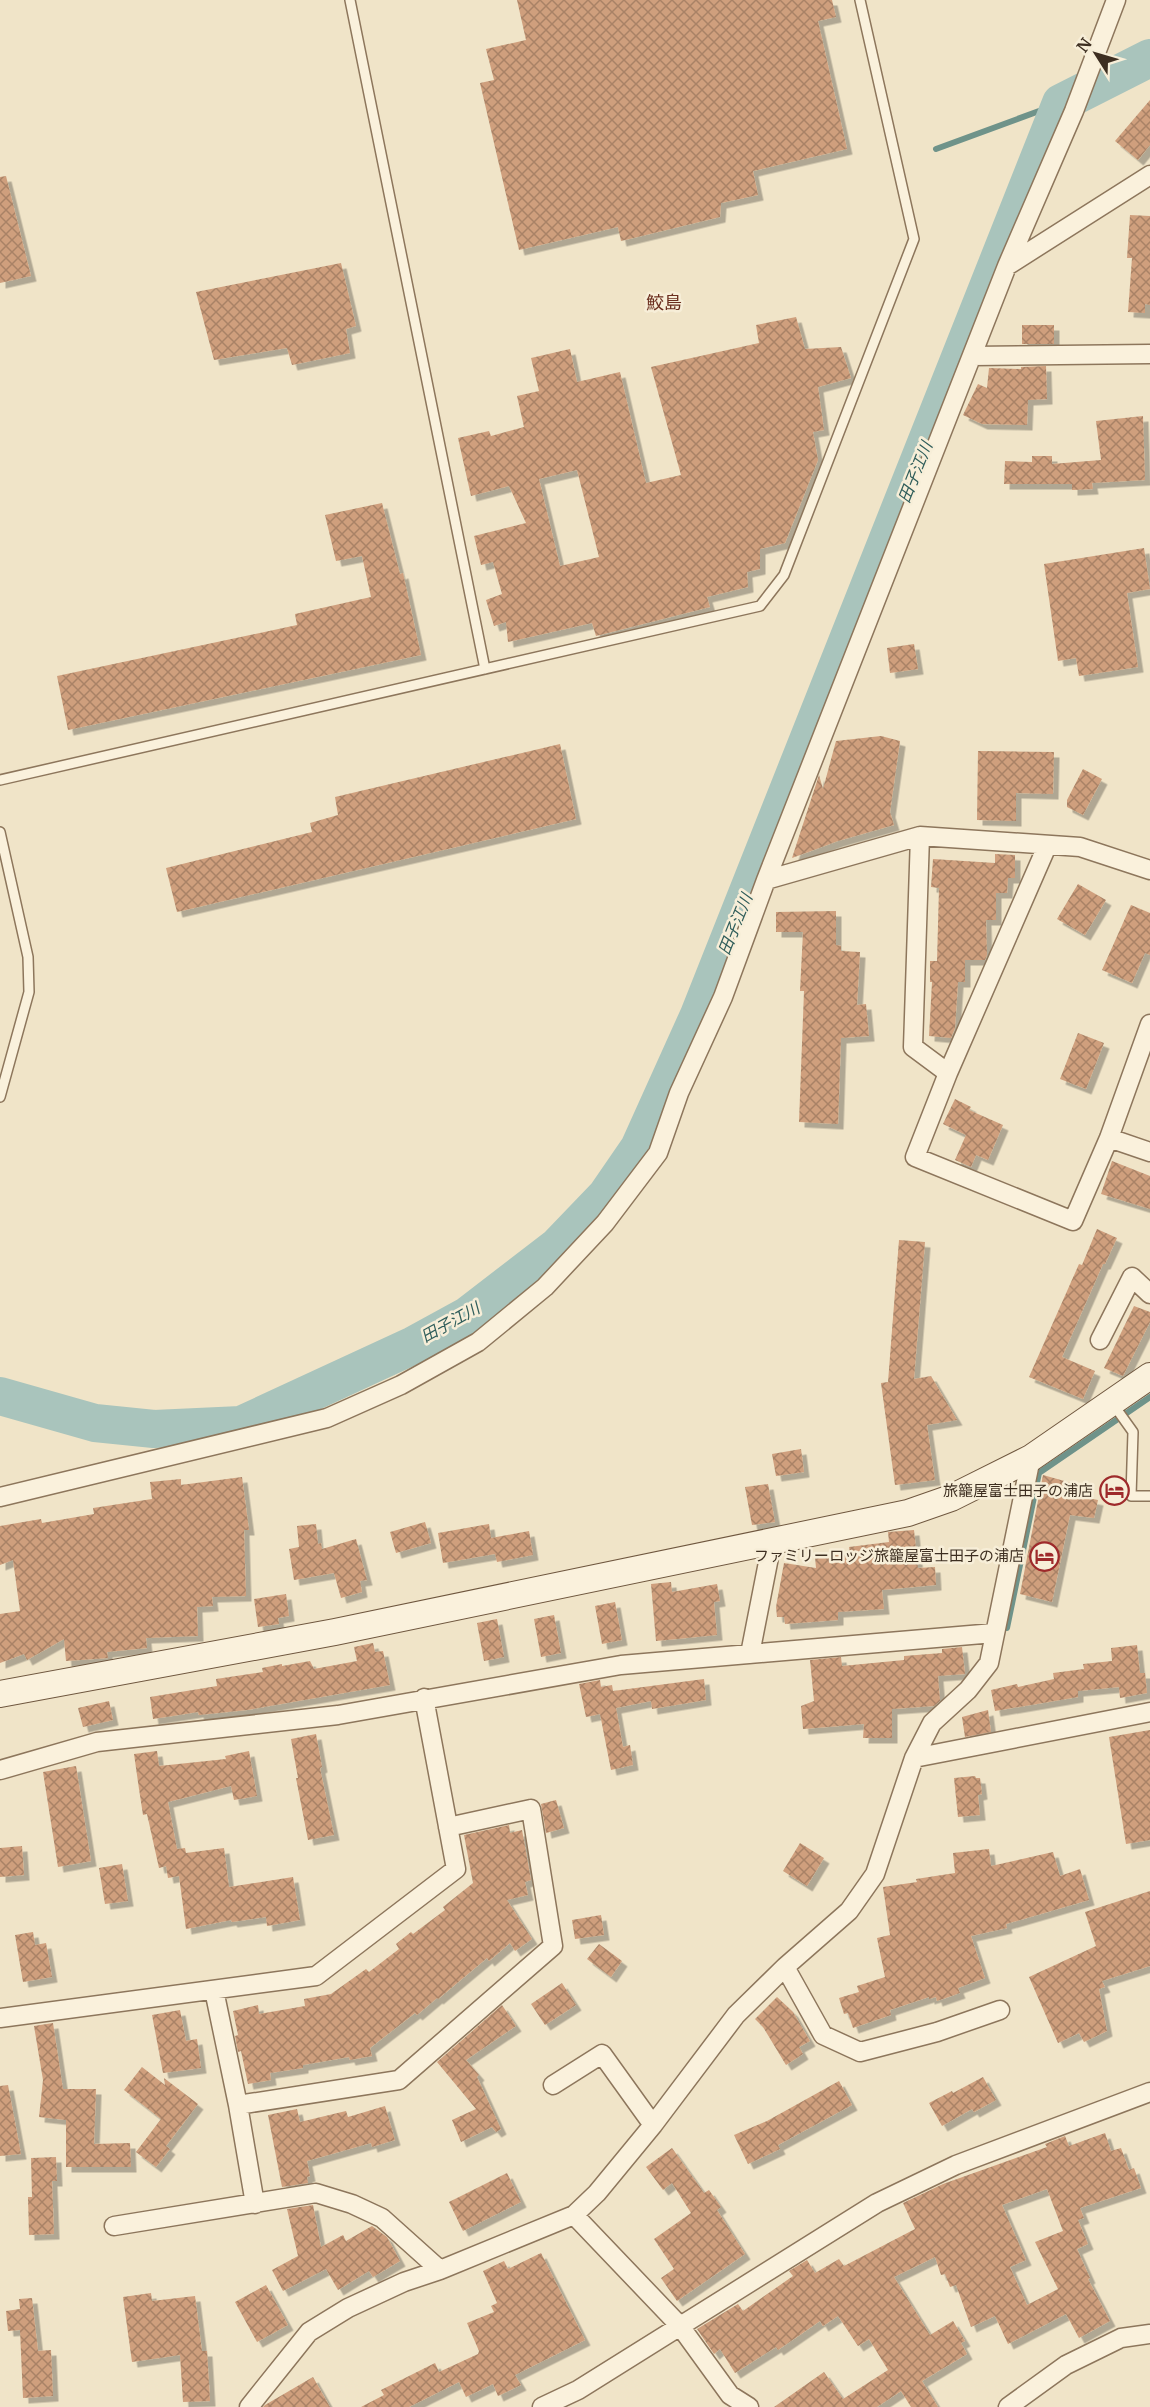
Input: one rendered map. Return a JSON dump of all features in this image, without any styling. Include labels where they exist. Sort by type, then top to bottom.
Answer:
[{"type":"street","points":[[0,1497],[327,1418],[401,1385],[486,1335],[545,1287],[605,1223],[658,1153],[679,1093],[723,997],[766,880],[1007,266],[1074,111],[1116,0]]},
{"type":"street","points":[[1007,266],[1150,175]]},
{"type":"street","points":[[972,356],[1150,354]]},
{"type":"street","points":[[766,880],[921,836],[1080,847],[1150,870]]},
{"type":"street","points":[[921,836],[913,1047],[948,1073]]},
{"type":"street","points":[[1047,846],[948,1073],[915,1157],[1073,1221],[1109,1138],[1150,1024]]},
{"type":"street","points":[[1109,1138],[1150,1152]]},
{"type":"street","points":[[1100,1340],[1132,1277],[1150,1294]]},
{"type":"street","points":[[0,1694],[335,1632],[908,1513],[951,1498],[1119,1412],[1150,1376]]},
{"type":"street","points":[[249,2407],[309,2332],[348,2308],[404,2282],[440,2270],[574,2215],[597,2193],[653,2125],[736,2014],[849,1911],[874,1874],[914,1758],[932,1723],[968,1690],[989,1663],[1031,1458]]},
{"type":"street","points":[[750,1654],[772,1542]]},
{"type":"street","points":[[0,1770],[97,1742],[338,1715],[621,1665],[994,1633]]},
{"type":"street","points":[[0,2018],[316,1976],[456,1869],[424,1698]]},
{"type":"street","points":[[914,1758],[1150,1712]]},
{"type":"street","points":[[238,2104],[399,2080],[553,1946],[531,1809],[448,1827]]},
{"type":"street","points":[[785,1967],[823,2035],[860,2052],[937,2032],[1000,2010]]},
{"type":"street","points":[[214,1990],[238,2104],[255,2204]]},
{"type":"street","points":[[553,2085],[602,2054],[653,2125]]},
{"type":"street","points":[[542,2407],[578,2390],[877,2203],[956,2165],[1150,2092]]},
{"type":"street","points":[[114,2226],[316,2193],[352,2204],[382,2218],[440,2270]]},
{"type":"street","points":[[574,2215],[680,2326],[730,2395],[749,2407]]},
{"type":"street","points":[[1008,2407],[1066,2365],[1121,2338],[1150,2334]]},
{"type":"lane","points":[[350,0],[485,669]]},
{"type":"lane","points":[[0,780],[760,606],[784,575],[914,239],[860,0]]},
{"type":"lane","points":[[0,832],[28,957],[29,992],[0,1097]]},
{"type":"lane","points":[[1119,1412],[1133,1432],[1131,1496],[1150,1496]]},
{"type":"building","points":[[517,0],[832,0],[836,17],[818,21],[847,149],[753,171],[758,195],[721,203],[720,217],[621,241],[618,227],[519,250],[480,83],[494,80],[486,49],[526,40]]},
{"type":"building","points":[[1150,100],[1150,145],[1138,160],[1115,141]]},
{"type":"building","points":[[6,176],[31,276],[0,283],[0,177]]},
{"type":"building","points":[[1130,215],[1150,216],[1150,305],[1145,304],[1145,313],[1128,312],[1132,258],[1127,258]]},
{"type":"building","points":[[341,263],[356,326],[346,329],[350,353],[292,365],[287,348],[214,360],[196,292]]},
{"type":"building","points":[[796,317],[805,349],[841,347],[851,378],[818,387],[824,430],[813,432],[818,460],[785,543],[760,549],[760,569],[747,572],[748,587],[707,597],[710,607],[596,636],[592,623],[508,642],[506,622],[494,626],[486,600],[502,594],[493,562],[481,565],[474,536],[526,523],[509,486],[471,496],[458,438],[489,431],[491,436],[524,427],[517,396],[539,391],[531,358],[570,349],[577,382],[620,372],[646,483],[681,475],[651,367],[759,343],[756,325]],"holes":[[[577,470],[599,557],[560,566],[539,479]]]},
{"type":"building","points":[[1022,325],[1054,325],[1054,344],[1022,344]]},
{"type":"building","points":[[1046,366],[1047,399],[1028,400],[1027,425],[982,424],[963,415],[978,384],[987,388],[989,368],[1021,369],[1021,367]]},
{"type":"building","points":[[1143,416],[1145,480],[1092,483],[1093,489],[1072,490],[1072,484],[1004,484],[1005,461],[1032,462],[1032,456],[1052,456],[1052,464],[1101,460],[1096,421]]},
{"type":"building","points":[[382,503],[400,574],[403,573],[421,655],[68,730],[57,676],[297,625],[295,614],[371,597],[362,556],[336,561],[325,515]]},
{"type":"building","points":[[1144,548],[1150,589],[1127,593],[1138,667],[1079,676],[1076,658],[1058,661],[1044,564]]},
{"type":"building","points":[[914,644],[918,669],[890,673],[887,648]]},
{"type":"building","points":[[881,736],[900,741],[890,812],[894,825],[838,841],[792,858],[819,775],[823,789],[836,741]]},
{"type":"building","points":[[560,744],[576,819],[177,912],[166,868],[312,832],[310,823],[338,815],[335,797]]},
{"type":"building","points":[[978,751],[1054,752],[1053,794],[1016,793],[1016,821],[977,820]]},
{"type":"building","points":[[1083,769],[1102,779],[1083,815],[1067,807],[1067,800]]},
{"type":"building","points":[[995,854],[1015,855],[1015,878],[1008,878],[1007,893],[996,893],[996,920],[986,920],[987,955],[985,960],[965,960],[965,982],[958,982],[955,1028],[951,1038],[929,1036],[932,982],[930,982],[930,961],[937,961],[939,888],[931,887],[933,859],[995,863]]},
{"type":"building","points":[[1078,884],[1106,900],[1085,935],[1057,919]]},
{"type":"building","points":[[1131,905],[1150,913],[1150,955],[1145,953],[1132,983],[1102,970]]},
{"type":"building","points":[[836,911],[836,945],[841,946],[841,951],[860,952],[857,1005],[866,1004],[869,1036],[841,1038],[838,1124],[799,1122],[804,991],[800,991],[803,932],[776,932],[776,912]]},
{"type":"building","points":[[1078,1033],[1104,1043],[1086,1089],[1060,1079]]},
{"type":"building","points":[[955,1099],[971,1107],[969,1110],[1003,1125],[988,1160],[976,1155],[971,1167],[955,1160],[966,1135],[943,1124]]},
{"type":"building","points":[[1112,1161],[1150,1176],[1150,1209],[1101,1194]]},
{"type":"building","points":[[1097,1229],[1117,1238],[1103,1264],[1062,1357],[1095,1371],[1083,1399],[1029,1377]]},
{"type":"building","points":[[899,1240],[925,1242],[914,1379],[931,1376],[957,1420],[927,1425],[935,1480],[895,1485],[881,1383],[888,1382]]},
{"type":"building","points":[[1134,1306],[1150,1312],[1150,1322],[1123,1376],[1104,1368]]},
{"type":"building","points":[[801,1449],[804,1472],[776,1476],[772,1454]]},
{"type":"building","name":"ファミリーロッジ旅籠屋富士田子の浦店","points":[[1043,1475],[1075,1484],[1073,1495],[1098,1500],[1094,1518],[1070,1515],[1052,1602],[1020,1594]]},
{"type":"building","points":[[242,1477],[249,1530],[244,1530],[246,1596],[212,1597],[213,1606],[197,1607],[198,1636],[146,1638],[147,1648],[107,1652],[108,1658],[66,1661],[64,1639],[27,1660],[24,1654],[0,1663],[0,1614],[20,1611],[13,1560],[0,1565],[0,1526],[41,1519],[42,1523],[94,1514],[93,1508],[152,1499],[150,1482],[181,1479],[181,1485]]},
{"type":"building","points":[[768,1484],[775,1522],[752,1525],[745,1487]]},
{"type":"building","points":[[425,1522],[431,1543],[396,1553],[390,1532]]},
{"type":"building","points":[[316,1524],[318,1544],[321,1543],[322,1549],[356,1539],[367,1580],[360,1581],[362,1592],[341,1598],[334,1573],[294,1580],[289,1549],[299,1547],[297,1526]]},
{"type":"building","points":[[489,1524],[491,1538],[529,1531],[533,1555],[497,1562],[495,1554],[443,1563],[438,1533]]},
{"type":"building","points":[[914,1530],[918,1568],[935,1567],[936,1585],[882,1590],[884,1609],[838,1612],[838,1620],[785,1624],[784,1617],[777,1617],[776,1607],[784,1563],[816,1568],[815,1557],[850,1554],[849,1547],[889,1542],[888,1532]]},
{"type":"building","points":[[671,1582],[672,1592],[717,1584],[720,1601],[714,1602],[717,1635],[656,1641],[651,1584]]},
{"type":"building","points":[[286,1594],[289,1616],[278,1618],[279,1624],[258,1627],[254,1599]]},
{"type":"building","points":[[615,1602],[622,1640],[602,1644],[595,1606]]},
{"type":"building","points":[[554,1615],[561,1653],[541,1657],[534,1619]]},
{"type":"building","points":[[497,1619],[504,1657],[484,1661],[477,1623]]},
{"type":"building","points":[[373,1643],[375,1652],[383,1651],[390,1685],[247,1710],[199,1715],[198,1712],[153,1719],[150,1697],[217,1686],[216,1679],[263,1672],[262,1668],[282,1664],[282,1666],[310,1661],[314,1669],[357,1661],[354,1647]]},
{"type":"building","points":[[1137,1645],[1140,1673],[1145,1673],[1147,1693],[1120,1698],[1119,1687],[1078,1691],[1078,1697],[995,1711],[991,1690],[1054,1679],[1053,1673],[1084,1669],[1083,1664],[1112,1661],[1111,1648]]},
{"type":"building","points":[[962,1647],[965,1674],[938,1676],[940,1701],[934,1706],[892,1709],[892,1738],[863,1738],[864,1724],[803,1729],[801,1706],[814,1701],[810,1660],[841,1657],[842,1666],[904,1660],[904,1656],[942,1653],[942,1649]]},
{"type":"building","points":[[704,1679],[706,1700],[652,1709],[651,1701],[616,1708],[623,1747],[630,1745],[633,1765],[611,1770],[600,1714],[586,1717],[579,1684],[600,1680],[601,1687],[612,1685],[613,1691]]},
{"type":"building","points":[[109,1701],[113,1720],[83,1727],[78,1708]]},
{"type":"building","points":[[988,1710],[991,1732],[965,1737],[962,1717]]},
{"type":"building","points":[[1150,1730],[1150,1840],[1126,1844],[1109,1737]]},
{"type":"building","points":[[316,1734],[322,1767],[320,1768],[334,1835],[308,1840],[291,1739]]},
{"type":"building","points":[[157,1751],[159,1766],[226,1759],[225,1756],[249,1751],[257,1796],[234,1800],[231,1786],[168,1802],[177,1849],[185,1848],[186,1853],[224,1848],[229,1887],[293,1877],[300,1920],[267,1926],[266,1917],[232,1922],[231,1920],[186,1929],[179,1876],[168,1878],[166,1866],[159,1868],[147,1814],[143,1815],[134,1754]]},
{"type":"building","points":[[76,1766],[91,1861],[58,1867],[43,1772]]},
{"type":"building","points":[[975,1776],[980,1778],[982,1794],[978,1795],[980,1815],[958,1817],[954,1778]]},
{"type":"building","points":[[556,1800],[564,1828],[546,1833],[541,1804]]},
{"type":"building","points":[[509,1825],[510,1833],[522,1830],[531,1880],[525,1882],[528,1895],[507,1900],[532,1939],[515,1951],[510,1943],[489,1961],[487,1958],[438,1999],[417,2015],[415,2013],[370,2048],[372,2056],[350,2060],[349,2057],[303,2065],[303,2068],[270,2073],[271,2080],[248,2084],[241,2051],[238,2052],[235,2036],[238,2035],[233,2011],[258,2005],[259,2014],[305,2006],[304,1999],[331,1994],[366,1969],[369,1972],[399,1949],[396,1944],[445,1910],[443,1907],[473,1883],[464,1835]]},
{"type":"building","points":[[800,1843],[824,1858],[807,1886],[783,1871]]},
{"type":"building","points":[[22,1846],[24,1875],[0,1877],[0,1848]]},
{"type":"building","points":[[989,1849],[991,1866],[1053,1852],[1060,1876],[1080,1869],[1089,1900],[1006,1924],[1007,1928],[971,1936],[985,1978],[958,1988],[960,1993],[937,2001],[936,1997],[929,1999],[929,1997],[890,2010],[891,2015],[853,2028],[848,2013],[844,2014],[839,1998],[859,1992],[857,1986],[885,1977],[877,1938],[890,1935],[883,1887],[955,1873],[953,1853]]},
{"type":"building","points":[[122,1864],[128,1901],[105,1904],[99,1868]]},
{"type":"building","points":[[1150,1891],[1150,1966],[1102,1981],[1105,1987],[1099,1989],[1107,2031],[1084,2042],[1079,2033],[1058,2043],[1029,1977],[1096,1946],[1085,1912]]},
{"type":"building","points":[[601,1915],[604,1935],[575,1939],[572,1920]]},
{"type":"building","points":[[33,1932],[35,1945],[46,1943],[52,1977],[23,1982],[15,1935]]},
{"type":"building","points":[[599,1944],[622,1961],[611,1977],[587,1959]]},
{"type":"building","points":[[562,1983],[576,2005],[545,2025],[531,2004]]},
{"type":"building","points":[[777,1997],[793,2012],[810,2041],[799,2047],[803,2054],[786,2065],[763,2027],[755,2019]]},
{"type":"building","points":[[502,2005],[516,2026],[466,2060],[479,2075],[477,2077],[501,2129],[496,2132],[492,2127],[461,2142],[452,2120],[476,2109],[437,2062]]},
{"type":"building","points":[[180,2010],[186,2041],[197,2039],[201,2068],[163,2073],[152,2015]]},
{"type":"building","points":[[53,2023],[63,2089],[96,2089],[94,2144],[130,2143],[131,2167],[66,2167],[66,2120],[39,2117],[43,2080],[34,2026]]},
{"type":"building","points":[[142,2067],[165,2085],[164,2078],[198,2104],[166,2146],[170,2149],[156,2167],[136,2152],[161,2119],[124,2090]]},
{"type":"building","points":[[983,2077],[996,2100],[974,2112],[972,2109],[942,2126],[929,2103]]},
{"type":"building","points":[[839,2081],[852,2105],[778,2145],[780,2149],[748,2164],[734,2135],[767,2121]]},
{"type":"building","points":[[8,2085],[21,2154],[0,2156],[0,2086]]},
{"type":"building","points":[[385,2106],[395,2140],[372,2147],[371,2143],[307,2161],[310,2176],[307,2177],[308,2183],[282,2187],[268,2115],[297,2109],[300,2122],[346,2111],[348,2117]]},
{"type":"building","points":[[1105,2133],[1111,2151],[1121,2148],[1129,2170],[1134,2168],[1141,2188],[1080,2208],[1084,2218],[1078,2220],[1088,2244],[1077,2249],[1090,2278],[1088,2279],[1110,2321],[1079,2338],[1066,2314],[1008,2344],[995,2316],[971,2327],[956,2285],[950,2287],[945,2274],[941,2275],[935,2257],[894,2277],[930,2335],[953,2321],[965,2341],[961,2343],[967,2354],[922,2381],[938,2407],[911,2407],[901,2391],[877,2407],[774,2407],[824,2372],[843,2399],[888,2370],[869,2339],[858,2346],[838,2316],[823,2326],[820,2321],[778,2350],[776,2347],[735,2373],[720,2349],[714,2354],[697,2329],[738,2304],[743,2311],[793,2276],[789,2271],[807,2260],[815,2273],[839,2259],[844,2266],[915,2229],[903,2203],[943,2184],[1047,2147],[1045,2144],[1065,2136],[1069,2146]],"holes":[[[1047,2189],[1063,2231],[1035,2242],[1058,2289],[1027,2305],[1010,2267],[1026,2260],[1002,2205]]]},
{"type":"building","points":[[672,2148],[704,2193],[709,2190],[721,2207],[717,2210],[745,2254],[677,2301],[661,2278],[674,2269],[654,2239],[691,2213],[672,2183],[663,2190],[646,2167]]},
{"type":"building","points":[[56,2157],[57,2181],[52,2181],[54,2234],[29,2235],[28,2197],[32,2197],[31,2158]]},
{"type":"building","points":[[507,2173],[521,2202],[463,2231],[449,2202]]},
{"type":"building","points":[[313,2205],[321,2247],[343,2235],[346,2241],[372,2226],[387,2237],[400,2261],[373,2277],[369,2271],[338,2290],[326,2269],[283,2291],[272,2270],[298,2256],[287,2209]]},
{"type":"building","points":[[541,2253],[585,2340],[515,2375],[521,2385],[498,2396],[493,2384],[466,2397],[459,2382],[409,2407],[361,2407],[384,2395],[381,2390],[435,2363],[439,2372],[478,2354],[479,2351],[467,2323],[494,2312],[491,2306],[497,2303],[483,2271],[504,2261],[508,2269]]},
{"type":"building","points":[[266,2285],[288,2325],[257,2342],[235,2302]]},
{"type":"building","points":[[151,2293],[152,2301],[195,2296],[202,2351],[207,2351],[210,2401],[183,2402],[180,2355],[132,2362],[123,2297]]},
{"type":"building","points":[[32,2298],[38,2351],[51,2350],[53,2396],[23,2398],[20,2330],[8,2331],[6,2311],[20,2309],[19,2299]]},
{"type":"building","points":[[313,2377],[330,2407],[263,2407],[265,2405]]},
{"type":"waterway","name":"田子江川","points":[[0,1396],[95,1423],[154,1429],[241,1425],[414,1345],[467,1316],[558,1246],[606,1196],[639,1148],[699,1015],[1061,103],[1150,58]]},
{"type":"waterway","points":[[936,149],[1061,103]]},
{"type":"waterway","points":[[1007,1628],[1039,1473],[1150,1397]]},
{"type":"place","name":"旅籠屋富士田子の浦店","points":[[1114,1491]]},
{"type":"place","name":"ファミリーロッジ旅籠屋富士田子の浦店","points":[[1045,1556]]},
{"type":"district","name":"鮫島","points":[[664,303]]}]
